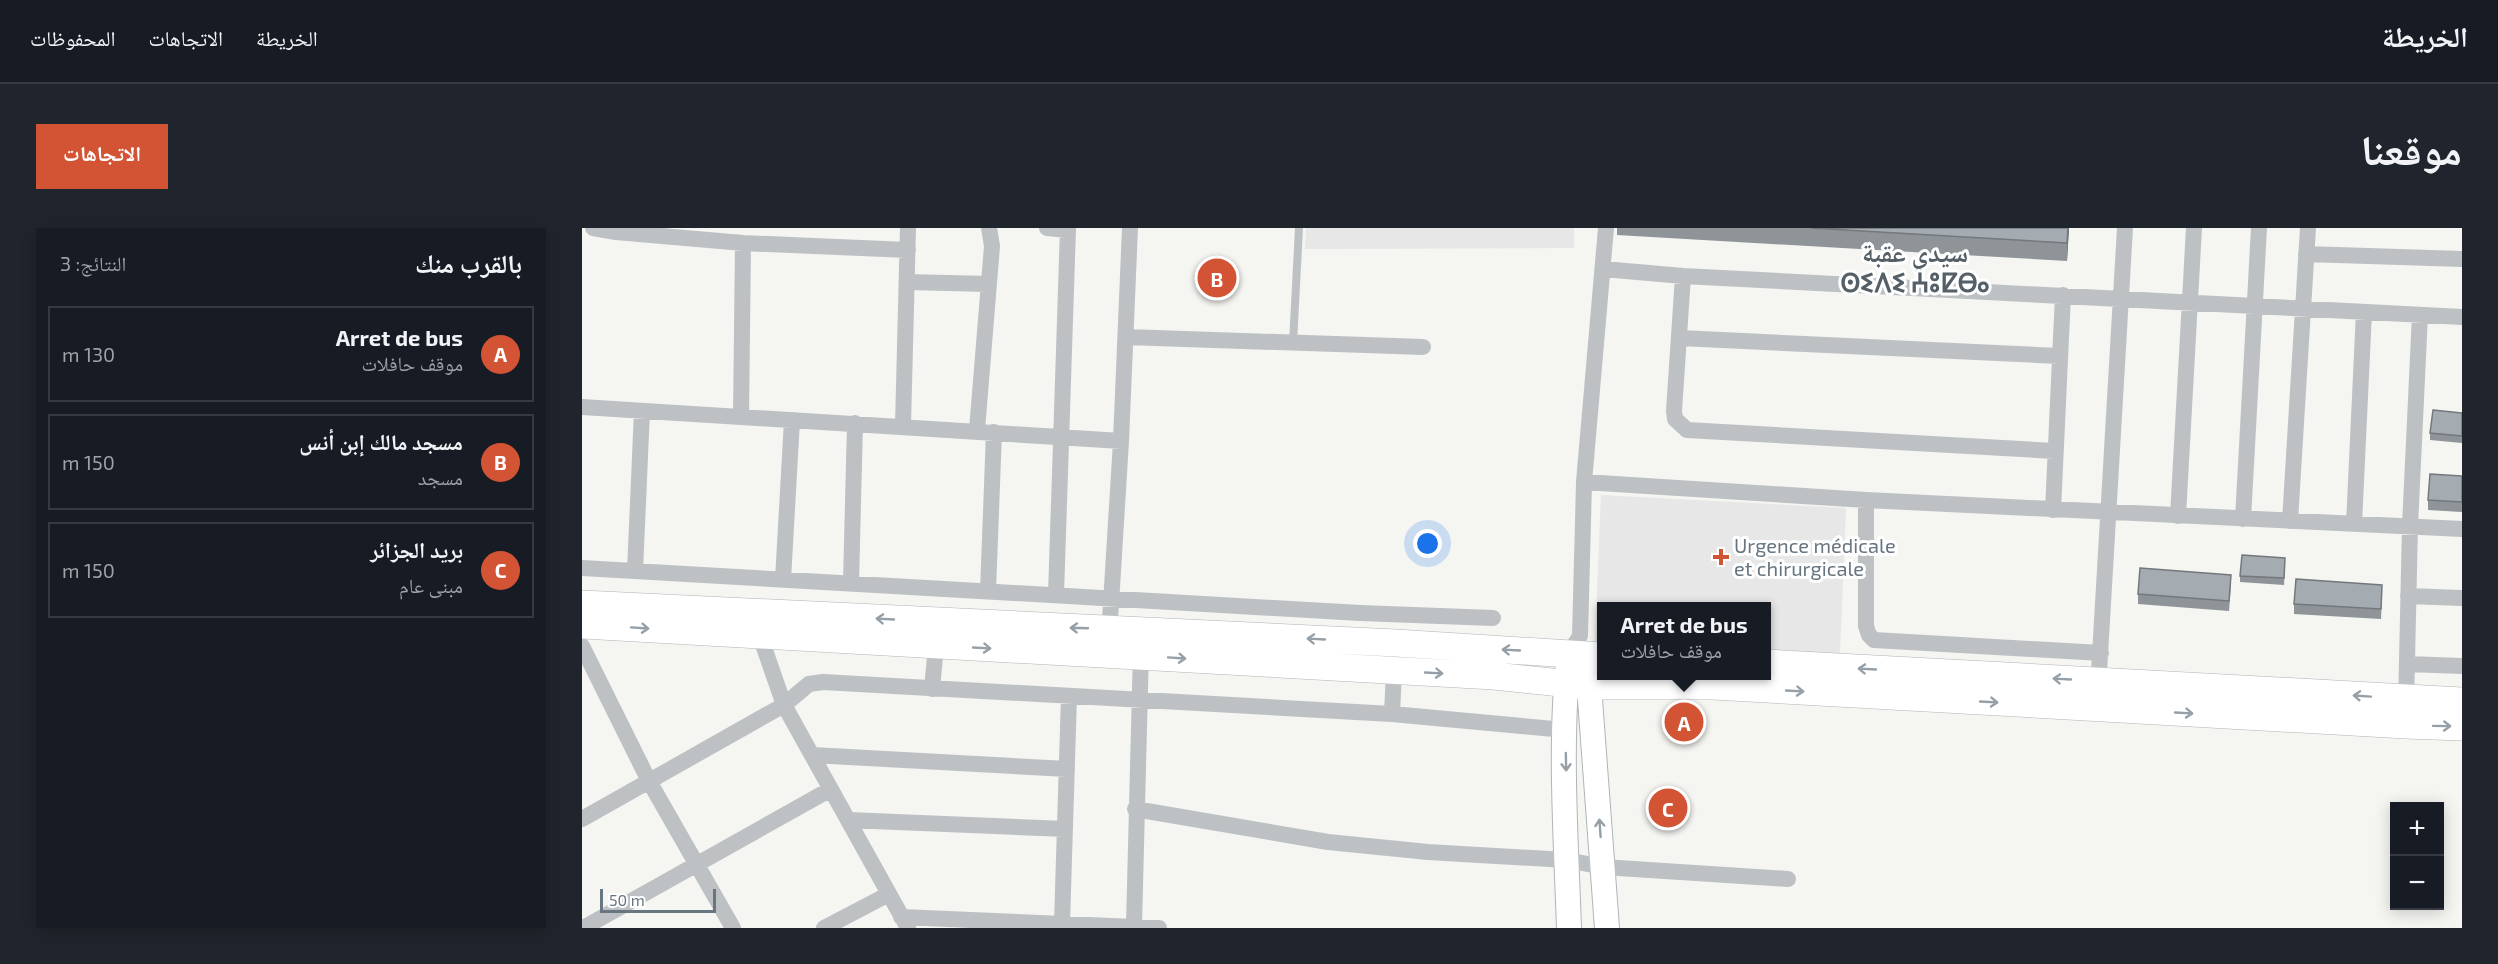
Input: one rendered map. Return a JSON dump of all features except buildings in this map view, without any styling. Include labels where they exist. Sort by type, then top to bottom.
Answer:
[{"type":"main road","points":[[582,604],[1108,642],[1359,641],[1586,650],[1565,730],[1569,928]]},
{"type":"main road","points":[[582,625],[936,646],[1108,642]]},
{"type":"main road","points":[[1141,643],[1394,671],[1494,676],[1578,684],[1713,681],[2097,708],[2462,727]]},
{"type":"main road","points":[[1771,663],[2462,701]]},
{"type":"main road","points":[[1578,684],[1603,867],[1607,928]]},
{"type":"street","points":[[594,228],[743,243],[908,250]]},
{"type":"street","points":[[903,426],[908,228]]},
{"type":"street","points":[[988,591],[985,431],[988,284],[992,246],[989,228]]},
{"type":"street","points":[[1047,228],[1068,229],[1056,595]]},
{"type":"street","points":[[1108,642],[1121,441],[1130,228]]},
{"type":"street","points":[[1586,650],[1584,482],[1606,228]]},
{"type":"street","points":[[2097,708],[2125,228]]},
{"type":"street","points":[[2178,516],[2191,302],[2193,228]]},
{"type":"street","points":[[2243,519],[2259,228]]},
{"type":"street","points":[[2290,521],[2308,228]]},
{"type":"street","points":[[741,417],[743,243]]},
{"type":"street","points":[[2306,254],[2462,260]]},
{"type":"street","points":[[1603,269],[1683,276],[2462,317]]},
{"type":"street","points":[[1683,276],[1674,411],[1675,419],[1688,430],[2055,451]]},
{"type":"street","points":[[907,282],[988,284]]},
{"type":"street","points":[[2053,510],[2063,295]]},
{"type":"street","points":[[2354,524],[2364,312]]},
{"type":"street","points":[[2406,725],[2410,526],[2420,315]]},
{"type":"street","points":[[1126,337],[1423,346]]},
{"type":"street","points":[[1680,338],[2059,356]]},
{"type":"street","points":[[582,407],[1121,441]]},
{"type":"street","points":[[635,571],[642,411]]},
{"type":"street","points":[[783,580],[792,420]]},
{"type":"street","points":[[850,583],[855,423]]},
{"type":"street","points":[[1584,482],[1866,501],[2462,529]]},
{"type":"street","points":[[1866,501],[1866,626],[1874,640],[2101,654]]},
{"type":"street","points":[[582,568],[1360,613],[1493,618]]},
{"type":"street","points":[[2409,596],[2462,598]]},
{"type":"street","points":[[1359,641],[1360,613]]},
{"type":"street","points":[[760,636],[784,705],[905,923],[1062,923],[1159,928]]},
{"type":"street","points":[[1134,925],[1135,808],[1141,643]]},
{"type":"street","points":[[582,646],[649,781],[733,928]]},
{"type":"street","points":[[932,689],[936,646]]},
{"type":"street","points":[[2407,664],[2462,666]]},
{"type":"street","points":[[1392,714],[1394,671]]},
{"type":"street","points":[[582,819],[784,705],[809,684],[823,682],[1392,714],[1565,730]]},
{"type":"street","points":[[1062,923],[1069,696]]},
{"type":"street","points":[[812,755],[1067,769]]},
{"type":"street","points":[[584,928],[831,789]]},
{"type":"street","points":[[1135,808],[1328,842],[1428,852],[1566,860],[1603,867],[1788,879]]},
{"type":"street","points":[[848,820],[1065,828]]},
{"type":"street","points":[[824,928],[889,894]]},
{"type":"lane","points":[[1293,343],[1299,228]]},
{"type":"shaded area","points":[[1306,228],[1574,228],[1574,248],[1305,249]]},
{"type":"shaded area","name":"Urgence médicale et chirurgicale","points":[[1601,495],[1846,508],[1840,654],[1771,650],[1771,602],[1597,602],[1597,641],[1595,641]]},
{"type":"place","name":"مسجد مالك إبن أنس","points":[[1217,278]]},
{"type":"place","name":"Urgence médicale et chirurgicale","points":[[1721,557]]},
{"type":"place","name":"Arret de bus","points":[[1684,722]]},
{"type":"place","name":"بريد الجزائر","points":[[1668,808]]},
{"type":"district","name":"سيدي عقبة ⵙⵉⴷⵉ ⵄⵓⵇⴱⴰ","points":[[1915,268]]}]
